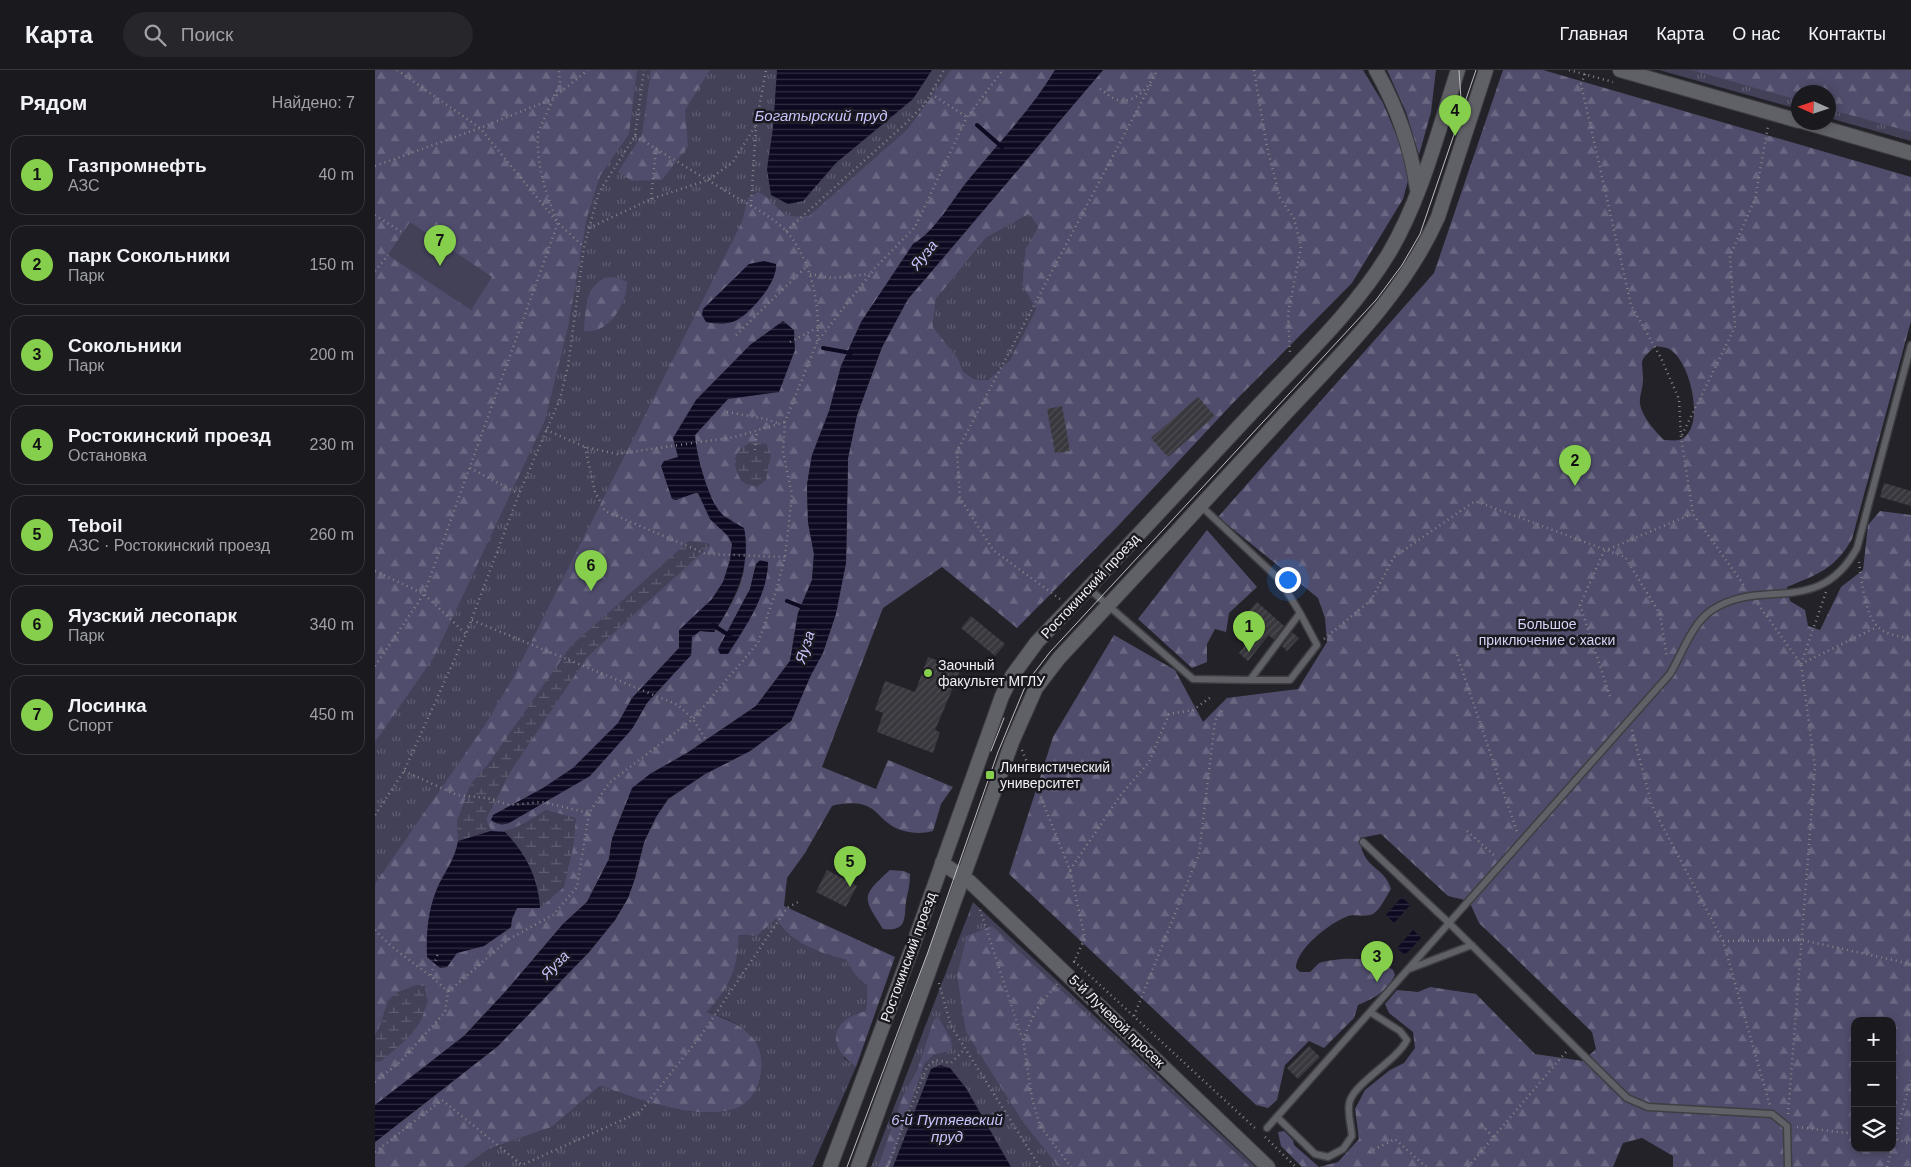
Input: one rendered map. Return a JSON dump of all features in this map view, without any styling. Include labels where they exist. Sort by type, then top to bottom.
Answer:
[{"type":"main road","points":[[1376,70],[1405,137],[1416,175],[1418,192]]},
{"type":"main road","name":"Ростокинский проезд","points":[[830,1167],[942,863],[987,733],[1005,689],[1037,642],[1315,346],[1362,290],[1388,254],[1403,227],[1418,192],[1458,70]]},
{"type":"main road","name":"Ростокинский проезд","points":[[858,1167],[1013,742],[1036,688],[1059,658],[1351,342],[1384,304],[1407,273],[1427,240],[1438,217],[1486,70]]},
{"type":"main road","points":[[1620,70],[1791,119]]},
{"type":"main road","points":[[1832,130],[1911,153]]},
{"type":"main road","name":"5-й Лучевой просек","points":[[942,863],[964,878],[1071,967],[1267,1167]]},
{"type":"lane","points":[[1267,1128],[1669,674],[1697,625],[1711,610],[1731,601],[1751,596],[1800,593],[1832,577],[1847,566],[1857,548],[1911,345]]},
{"type":"lane","points":[[1088,588],[1193,679],[1291,680],[1317,645],[1280,580],[1201,506]]},
{"type":"lane","points":[[1250,680],[1300,613]]},
{"type":"lane","points":[[1363,842],[1472,945],[1627,1098],[1648,1107],[1772,1114],[1787,1126],[1789,1167]]},
{"type":"lane","points":[[1407,969],[1472,945]]},
{"type":"lane","points":[[1277,1117],[1315,1154],[1328,1157],[1343,1149],[1352,1136],[1348,1104],[1357,1088],[1402,1051],[1407,1040],[1400,1031],[1370,1012]]},
{"type":"path","points":[[397,70],[480,128],[558,224],[584,247]]},
{"type":"path","points":[[375,666],[424,594],[558,224],[544,189],[537,142],[538,133],[560,82],[559,70]]},
{"type":"path","points":[[375,166],[480,128],[552,99],[588,70]]},
{"type":"path","points":[[375,815],[404,771],[467,634],[519,494],[560,398],[568,366],[584,247],[599,192],[635,136],[644,70]]},
{"type":"path","points":[[751,206],[756,125],[766,70]]},
{"type":"path","points":[[786,231],[905,124],[931,94],[944,70]]},
{"type":"path","points":[[817,342],[870,274],[915,227],[967,117],[1003,70]]},
{"type":"path","points":[[1061,600],[993,550],[960,498],[957,451],[1157,70]]},
{"type":"path","points":[[1254,70],[1267,147],[1280,198],[1294,218],[1301,247],[1288,314],[1290,356]]},
{"type":"path","points":[[1585,74],[1581,84],[1631,305],[1661,358],[1679,399],[1681,437],[1693,514],[1801,664]]},
{"type":"path","points":[[1100,89],[1117,100],[1135,98],[1152,82]]},
{"type":"path","points":[[931,94],[967,117]]},
{"type":"path","points":[[589,228],[651,199],[708,180],[733,162],[756,125]]},
{"type":"path","points":[[1681,437],[1735,327],[1730,256],[1755,199],[1768,126]]},
{"type":"path","points":[[375,1082],[401,1061],[445,1012],[448,992],[509,939],[553,915],[577,887],[589,813],[609,784],[693,719],[758,643],[777,591],[785,557],[792,494],[783,452],[785,422],[817,342],[819,327],[810,274],[799,248],[786,231],[751,206],[635,136]]},
{"type":"path","points":[[651,199],[656,149]]},
{"type":"path","points":[[375,215],[403,233]]},
{"type":"path","points":[[375,271],[388,255]]},
{"type":"path","points":[[736,335],[807,266]]},
{"type":"path","points":[[810,274],[833,278],[870,274]]},
{"type":"path","points":[[790,342],[819,327]]},
{"type":"path","points":[[727,412],[767,418],[778,424]]},
{"type":"path","points":[[546,430],[585,447],[617,454],[735,437],[785,422]]},
{"type":"path","points":[[755,450],[757,430]]},
{"type":"path","points":[[585,447],[595,492],[605,511],[705,554],[785,557]]},
{"type":"path","points":[[469,468],[519,494]]},
{"type":"path","points":[[1317,645],[1371,600],[1393,557],[1475,501],[1625,558],[1660,614],[1669,674]]},
{"type":"path","points":[[1610,696],[1580,605],[1604,551],[1693,514]]},
{"type":"path","points":[[1857,548],[1866,602],[1877,627],[1891,635],[1911,638]]},
{"type":"path","points":[[375,571],[424,594],[467,634]]},
{"type":"path","points":[[1832,577],[1801,664],[1815,766],[1787,1126],[1851,1134]]},
{"type":"path","points":[[472,620],[678,705],[693,719],[706,740]]},
{"type":"path","points":[[1801,664],[1877,627]]},
{"type":"path","points":[[1457,655],[1520,842]]},
{"type":"path","points":[[1071,870],[1120,796],[1149,762],[1169,714],[1193,710],[1211,697]]},
{"type":"path","points":[[1134,1016],[1199,854],[1215,721],[1223,710]]},
{"type":"path","points":[[1629,720],[1653,806],[1723,941],[1772,1114]]},
{"type":"path","points":[[1021,746],[1071,870],[1085,938],[1071,967],[1036,1010],[1023,1039]]},
{"type":"path","points":[[404,771],[457,795],[487,798],[509,805],[542,802],[589,813]]},
{"type":"path","points":[[1467,832],[1502,862]]},
{"type":"path","points":[[375,1152],[442,1100],[522,1165],[640,1112],[702,1034],[787,908],[800,901]]},
{"type":"path","points":[[979,910],[1023,1039],[1032,1098],[1040,1126],[1071,1167]]},
{"type":"path","points":[[375,930],[384,941],[431,975],[448,992]]},
{"type":"path","points":[[1723,941],[1802,940],[1911,964]]},
{"type":"path","points":[[431,975],[438,953]]},
{"type":"path","points":[[1067,954],[1071,967],[1134,1016],[1296,1167]]},
{"type":"path","points":[[938,980],[951,1026],[964,1050],[1040,1167]]},
{"type":"path","points":[[1468,1167],[1572,1044]]},
{"type":"path","points":[[887,1167],[927,1066],[935,1060],[951,1063],[964,1050]]},
{"type":"path","points":[[1896,1131],[1911,1080]]},
{"type":"path","points":[[1482,1125],[1493,1137]]},
{"type":"path","points":[[1369,1152],[1395,1139],[1425,1166],[1430,1167]]},
{"type":"path","points":[[1896,1139],[1911,1144]]},
{"type":"path","points":[[1887,1167],[1891,1152]]},
{"type":"green space","points":[[375,70],[1055,70],[427,1067],[375,1105]]},
{"type":"green space","points":[[375,70],[637,70],[629,134],[600,176],[587,217],[568,327],[545,420],[434,657],[375,742]]},
{"type":"green space","points":[[651,70],[710,70],[685,110],[688,146],[662,180],[632,181],[618,172],[642,135]]},
{"type":"green space","points":[[951,70],[1055,70],[1046,85],[970,178],[937,223],[913,244],[841,366],[829,411],[812,455],[807,485],[808,522],[814,554],[812,580],[798,613],[790,661],[756,706],[687,753],[650,774],[622,815],[612,839],[609,859],[587,902],[563,924],[506,991],[464,1036],[375,1105],[375,1062],[381,1061],[410,1034],[425,1010],[428,1000],[417,985],[396,994],[388,1003],[375,1035],[375,884],[485,725],[513,678],[742,222],[748,198],[758,192],[790,216],[809,216],[908,129]],"holes":[[[749,264],[768,290],[727,286]],[[750,345],[779,392],[728,399],[695,435],[700,464],[707,488],[721,514],[732,519],[742,550],[744,569],[734,598],[714,632],[700,631],[692,637],[691,655],[647,703],[632,729],[590,776],[543,788],[573,768],[618,723],[632,698],[679,648],[723,582],[730,560],[732,544],[728,536],[710,519],[698,493],[686,496],[664,461],[678,457]],[[689,541],[710,545],[587,657],[510,772],[486,819],[491,831],[506,830],[520,825],[546,810],[540,908],[517,908],[512,919],[511,928],[484,946],[457,953],[447,967],[439,885],[455,859],[458,841],[457,821],[471,784]],[[768,562],[762,590],[721,644],[750,589],[756,564]]]},
{"type":"green space","points":[[1103,70],[1363,70],[1383,103],[1398,139],[1409,177],[1403,199],[1352,283],[1232,404],[1117,527],[1017,628],[942,567],[883,608],[822,767],[876,789],[888,760],[953,787],[941,804],[933,831],[928,832],[916,833],[898,829],[867,806],[849,803],[832,806],[805,853],[787,878],[784,906],[895,957],[856,1067],[840,1051],[836,1042],[836,1034],[839,1027],[845,1021],[854,1015],[866,1011],[867,986],[855,975],[846,960],[816,950],[798,941],[782,928],[776,919],[757,936],[739,935],[731,977],[707,1012],[732,1022],[743,1029],[753,1038],[758,1047],[762,1067],[760,1078],[751,1098],[744,1105],[719,1112],[684,1110],[666,1107],[600,1086],[552,1127],[489,1149],[464,1167],[375,1167],[375,1142],[498,1046],[589,952],[615,920],[628,898],[644,842],[656,817],[668,799],[705,774],[750,751],[791,721],[810,677],[846,563],[848,458],[857,415],[882,347],[908,299]],"holes":[[[1029,214],[1038,227],[1025,249],[1022,285],[1036,309],[1010,360],[988,380],[974,379],[963,371],[958,358],[933,327],[936,299],[986,238]]]},
{"type":"green space","points":[[1387,70],[1436,70],[1431,112],[1419,155],[1406,112]]},
{"type":"green space","name":"Большое приключение с хаски","points":[[1503,70],[1543,70],[1911,177],[1911,321],[1852,539],[1846,549],[1832,564],[1817,574],[1787,587],[1790,601],[1805,610],[1808,626],[1820,630],[1841,587],[1863,570],[1868,525],[1880,511],[1911,515],[1911,1167],[1673,1167],[1673,1156],[1642,1138],[1623,1143],[1613,1167],[1319,1167],[1338,1162],[1359,1139],[1355,1109],[1365,1090],[1390,1070],[1404,1063],[1415,1048],[1413,1032],[1389,1013],[1385,1004],[1397,990],[1418,992],[1430,987],[1476,994],[1535,1054],[1583,1061],[1596,1049],[1592,1032],[1479,923],[1469,901],[1448,896],[1381,834],[1360,838],[1365,856],[1388,881],[1391,889],[1383,902],[1373,914],[1349,916],[1339,920],[1323,931],[1302,953],[1297,961],[1296,968],[1300,972],[1310,972],[1319,963],[1357,959],[1386,965],[1393,970],[1395,975],[1388,986],[1379,994],[1358,1005],[1354,1018],[1324,1048],[1309,1041],[1285,1065],[1277,1100],[1268,1108],[1256,1105],[1009,874],[1053,737],[1114,635],[1175,670],[1203,722],[1227,698],[1298,689],[1327,642],[1325,618],[1318,598],[1218,517],[1434,273]],"holes":[[[1655,346],[1667,348],[1683,364],[1693,394],[1693,423],[1688,434],[1679,440],[1664,440],[1649,424],[1641,409],[1643,359]]]},
{"type":"green space","points":[[1659,70],[1911,70],[1911,141],[1836,120],[1836,85],[1791,85],[1791,107]]},
{"type":"green space","points":[[1692,70],[1911,70],[1911,132],[1836,111],[1836,85],[1791,85],[1791,98]]},
{"type":"green space","points":[[1029,214],[1038,227],[1025,249],[1022,285],[1036,309],[1010,360],[988,380],[974,379],[963,371],[958,358],[933,327],[936,299],[986,238]]},
{"type":"green space","points":[[410,222],[492,277],[471,310],[388,255]]},
{"type":"green space","points":[[608,277],[618,278],[627,282],[624,299],[620,308],[609,323],[593,331],[584,331],[586,307],[590,292],[600,281]]},
{"type":"green space","points":[[753,442],[766,444],[771,455],[766,480],[757,487],[743,483],[735,464],[735,459],[740,449]]},
{"type":"green space","points":[[1207,530],[1257,587],[1229,613],[1226,632],[1215,629],[1207,644],[1207,662],[1192,668],[1138,619]]},
{"type":"green space","points":[[689,541],[710,545],[587,657],[510,772],[486,819],[491,831],[458,841],[457,821],[471,784],[488,764],[571,646]]},
{"type":"green space","points":[[546,810],[576,818],[573,848],[564,887],[540,908],[537,887],[529,867],[519,849],[505,832],[525,823]]},
{"type":"green space","points":[[890,870],[904,871],[910,874],[910,881],[901,926],[883,929],[871,910],[868,897],[874,886]]},
{"type":"green space","points":[[973,902],[1256,1167],[871,1167]]},
{"type":"green space","points":[[776,919],[782,928],[798,941],[816,950],[846,960],[855,975],[867,986],[866,1011],[844,1058],[856,1067],[812,1167],[464,1167],[489,1149],[552,1127],[600,1086],[666,1107],[684,1110],[719,1112],[744,1105],[751,1098],[760,1078],[762,1067],[758,1047],[753,1038],[737,1025],[707,1012],[720,995],[733,967],[739,935],[757,936]]},
{"type":"green space","points":[[992,926],[1250,1167],[1059,1167],[1023,1122],[966,1032],[957,975],[967,936]]},
{"type":"green space","points":[[417,985],[425,986],[425,1010],[421,1020],[408,1038],[381,1061],[375,1062],[375,1035],[382,1023],[388,1000],[398,992]]},
{"type":"green space","points":[[938,1017],[951,1039],[952,1048],[950,1051],[933,1055],[924,1064],[889,1167],[878,1167],[903,1096],[917,1071],[934,1019]]},
{"type":"green space","points":[[1284,1131],[1293,1140],[1294,1145],[1319,1167],[1302,1167],[1281,1146],[1278,1132]]},
{"type":"water","name":"Богатырский пруд","points":[[777,70],[932,70],[913,99],[836,163],[803,201],[788,204],[771,195],[767,169],[773,128]]},
{"type":"water","name":"Яуза","points":[[1055,70],[1103,70],[908,299],[882,347],[857,415],[848,458],[846,563],[836,614],[823,653],[810,677],[791,721],[750,751],[705,774],[668,799],[656,817],[644,842],[628,898],[615,920],[589,952],[498,1046],[375,1142],[375,1105],[464,1036],[506,991],[563,924],[587,902],[609,859],[612,839],[632,788],[650,774],[687,753],[756,706],[790,661],[798,613],[812,580],[814,554],[808,522],[807,485],[812,455],[829,411],[841,366],[861,322],[913,244],[937,223],[970,178],[1046,85]]},
{"type":"water","points":[[764,261],[776,264],[776,271],[763,295],[750,310],[733,322],[722,324],[706,322],[702,315],[703,309],[749,264]]},
{"type":"water","points":[[783,321],[794,330],[795,350],[779,392],[728,399],[695,435],[703,476],[712,498],[721,513],[744,528],[746,542],[746,556],[739,583],[728,608],[714,632],[700,631],[692,637],[691,655],[647,703],[632,729],[590,776],[509,823],[501,824],[491,820],[493,815],[543,788],[573,768],[618,723],[632,698],[679,648],[679,630],[712,599],[723,582],[730,560],[732,544],[728,536],[710,519],[698,493],[676,500],[672,499],[661,466],[664,461],[678,457],[673,438],[696,400],[750,345]]},
{"type":"water","points":[[760,560],[768,562],[767,574],[760,599],[728,654],[720,654],[718,649],[750,589],[756,564]]},
{"type":"water","points":[[491,831],[505,832],[525,858],[537,886],[540,908],[517,908],[511,927],[484,946],[457,953],[447,967],[440,968],[427,957],[429,920],[435,893],[453,858],[458,841]]},
{"type":"water","points":[[1402,897],[1410,905],[1394,923],[1386,915]]},
{"type":"water","points":[[1413,930],[1421,938],[1405,955],[1397,948]]},
{"type":"water","name":"6-й Путяевский пруд","points":[[940,1065],[950,1068],[966,1088],[1011,1167],[893,1167],[931,1069]]},
{"type":"building","points":[[1198,397],[1215,416],[1168,457],[1151,438]]},
{"type":"building","points":[[1062,406],[1070,451],[1055,453],[1047,409]]},
{"type":"building","points":[[1884,483],[1911,491],[1911,506],[1880,497]]},
{"type":"building","points":[[1257,602],[1284,626],[1274,640],[1269,635],[1248,661],[1239,653],[1260,628],[1245,615]]},
{"type":"building","points":[[971,616],[1005,644],[995,656],[961,628]]},
{"type":"building","points":[[1292,632],[1299,638],[1287,651],[1282,646]]},
{"type":"building","points":[[928,657],[961,669],[935,730],[940,732],[933,753],[877,732],[883,713],[875,710],[885,681],[915,692]]},
{"type":"building","points":[[827,870],[857,886],[846,907],[816,892]]},
{"type":"building","points":[[1309,1046],[1320,1057],[1298,1079],[1287,1068]]},
{"type":"waterway","points":[[977,125],[1002,147]]},
{"type":"waterway","points":[[823,348],[851,353]]},
{"type":"waterway","points":[[787,601],[805,608]]},
{"type":"waterway","points":[[713,625],[727,634],[731,634]]},
{"type":"tram line","points":[[1459,70],[1461,99]]},
{"type":"tram line","points":[[847,1167],[928,952],[998,752],[1027,682],[1050,652],[1376,300],[1402,265],[1420,234],[1476,70]]},
{"type":"tram line","points":[[991,751],[1004,718]]},
{"type":"place","name":"Ростокинский проезд","points":[[1455,136]]},
{"type":"place","name":"Лосинка","points":[[440,266]]},
{"type":"place","name":"парк Сокольники","points":[[1575,486]]},
{"type":"place","name":"Яузский лесопарк","points":[[591,591]]},
{"type":"place","name":"Газпромнефть","points":[[1249,652]]},
{"type":"place","name":"Заочный факультет МГЛУ","points":[[928,673]]},
{"type":"place","name":"Лингвистический университет","points":[[990,775]]},
{"type":"place","name":"Teboil","points":[[850,887]]},
{"type":"place","name":"Сокольники","points":[[1377,982]]}]
